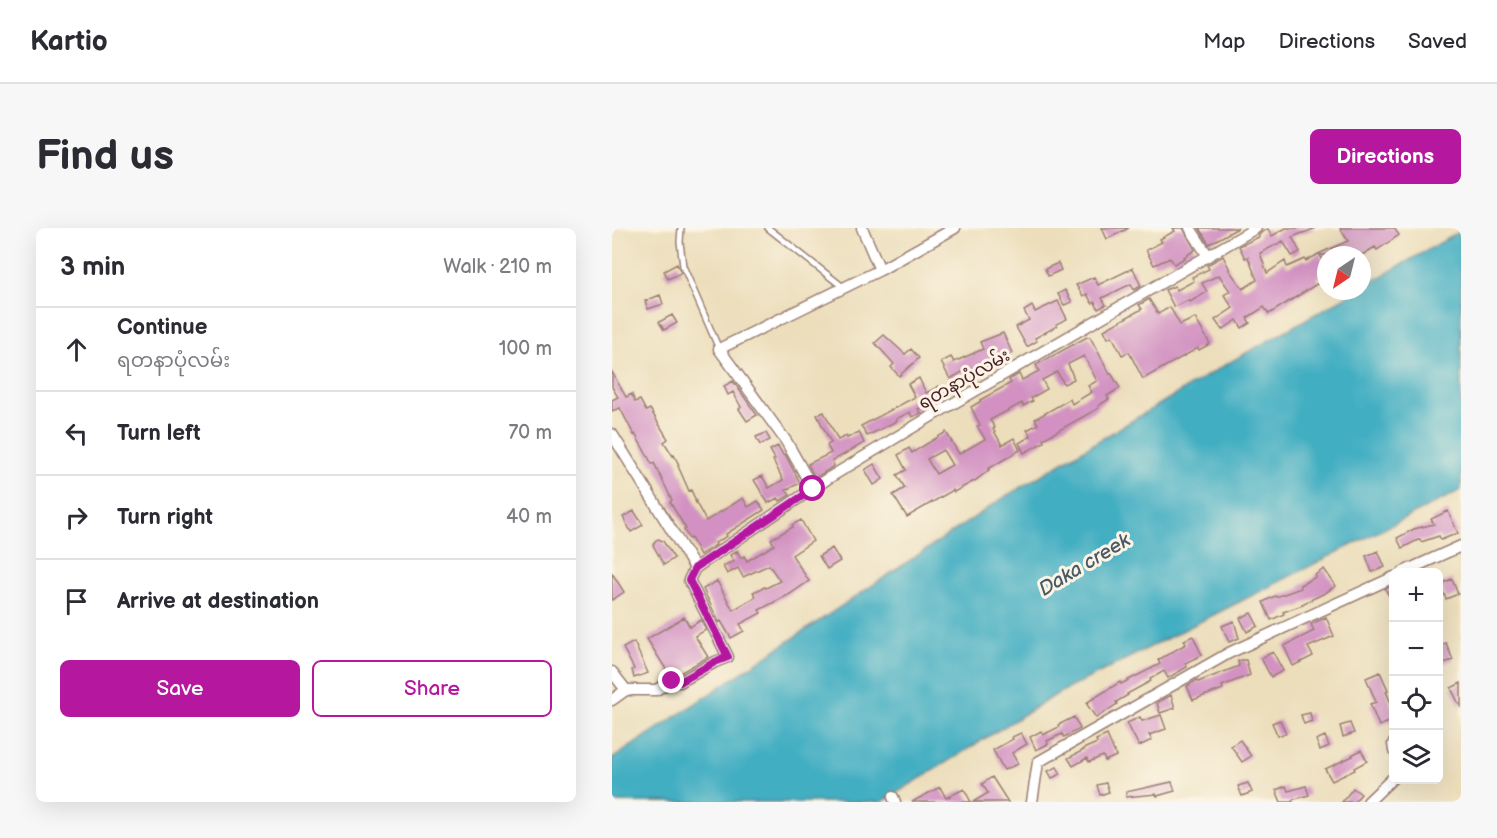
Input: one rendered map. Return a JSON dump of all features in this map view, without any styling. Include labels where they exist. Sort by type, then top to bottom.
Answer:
[{"type":"street","points":[[862,228],[880,270]]},
{"type":"street","points":[[813,489],[786,441],[719,349],[845,288],[955,228]]},
{"type":"street","points":[[1190,228],[1208,256]]},
{"type":"street","name":"ရတနာပုံလမ်း","points":[[695,568],[813,489],[921,423],[1256,228]]},
{"type":"street","points":[[612,434],[695,568],[689,580],[728,657],[680,682],[672,681],[656,690],[626,690],[612,700]]},
{"type":"street","points":[[1414,568],[1461,546]]},
{"type":"street","points":[[1032,802],[1038,762],[1229,653],[1389,579]]},
{"type":"street","points":[[612,672],[626,690]]},
{"type":"street","points":[[1368,802],[1389,782]]},
{"type":"lane","points":[[681,228],[683,266],[719,349]]},
{"type":"lane","points":[[768,228],[845,288]]},
{"type":"water","name":"Daka creek","points":[[1461,231],[1461,490],[1057,694],[882,802],[612,802],[612,759],[1008,495],[1225,365],[1340,300],[1371,300],[1371,282]]},
{"type":"building","points":[[1102,228],[1129,228],[1107,239]]},
{"type":"building","points":[[1173,228],[1183,228],[1195,250],[1174,264],[1170,258],[1154,265],[1146,250],[1162,242],[1160,239],[1175,231]]},
{"type":"building","points":[[1199,228],[1238,228],[1209,244]]},
{"type":"building","points":[[1286,228],[1314,228],[1292,237],[1300,252],[1292,256],[1283,241],[1260,253],[1267,273],[1285,261],[1287,267],[1317,255],[1317,284],[1269,314],[1264,307],[1247,318],[1250,323],[1242,328],[1237,320],[1222,330],[1215,320],[1233,308],[1224,295],[1230,291],[1219,275],[1202,283],[1207,292],[1190,302],[1189,300],[1174,307],[1165,290],[1175,286],[1177,290],[1194,281],[1192,277],[1209,269],[1207,265],[1223,256],[1229,270],[1243,289],[1257,280],[1248,257],[1245,258],[1239,246],[1259,237],[1268,229],[1272,236]]},
{"type":"building","points":[[1340,228],[1394,228],[1399,235],[1377,250],[1375,247],[1371,249],[1371,246],[1337,246],[1348,241]]},
{"type":"building","points":[[1058,263],[1061,270],[1048,276],[1045,269]]},
{"type":"building","points":[[677,264],[681,273],[668,279],[664,271]]},
{"type":"building","points":[[1133,268],[1141,286],[1134,290],[1131,284],[1102,298],[1106,305],[1098,309],[1095,302],[1092,303],[1087,294],[1083,296],[1076,285],[1094,277],[1098,285]]},
{"type":"building","points":[[1065,290],[1072,302],[1064,305],[1058,294]]},
{"type":"building","points":[[660,295],[663,304],[648,309],[645,301]]},
{"type":"building","points":[[1149,299],[1158,314],[1170,307],[1180,325],[1195,318],[1210,344],[1199,350],[1198,348],[1143,379],[1129,352],[1122,355],[1112,336],[1108,338],[1104,330],[1142,309],[1139,305]]},
{"type":"building","points":[[1058,301],[1067,319],[1035,338],[1037,341],[1027,347],[1016,327],[1029,320],[1024,311],[1032,306],[1035,312]]},
{"type":"building","points":[[672,315],[677,323],[664,330],[659,322]]},
{"type":"building","points":[[1003,333],[1012,353],[966,376],[964,371],[950,379],[941,362],[951,357],[954,362],[983,349],[980,342]]},
{"type":"building","points":[[884,335],[905,354],[911,349],[919,358],[899,376],[891,367],[894,364],[875,343]]},
{"type":"building","points":[[1090,337],[1120,388],[1107,396],[1109,399],[1098,406],[1099,408],[1043,439],[1044,442],[1024,453],[1019,443],[1031,436],[1027,430],[1038,424],[1035,419],[1070,399],[1072,404],[1092,392],[1088,386],[1097,381],[1084,356],[1068,364],[1074,379],[1064,384],[1057,372],[1042,380],[1047,389],[1031,398],[1033,401],[1023,406],[1022,403],[990,420],[1002,445],[1014,438],[1020,450],[988,469],[976,480],[954,492],[953,490],[907,517],[893,495],[905,488],[897,475],[906,470],[898,455],[909,448],[912,453],[946,432],[959,454],[985,439],[977,426],[980,425],[971,407],[1011,383],[1009,380],[1019,374],[1022,380],[1039,371],[1036,365]],"holes":[[[943,450],[952,465],[936,474],[927,459]]]},
{"type":"building","points":[[612,372],[626,397],[632,394],[635,402],[640,400],[646,411],[650,409],[668,439],[664,442],[674,455],[689,491],[691,490],[706,521],[743,498],[748,507],[758,501],[764,510],[726,534],[727,536],[715,543],[716,545],[700,555],[670,502],[672,500],[654,463],[652,464],[634,435],[620,408],[612,411],[612,400],[618,397],[612,387]]},
{"type":"building","points":[[919,378],[926,393],[939,386],[945,399],[935,405],[933,401],[918,409],[921,413],[912,417],[910,412],[867,436],[861,426],[915,397],[908,384]]},
{"type":"building","points":[[733,381],[757,415],[747,421],[739,409],[741,407],[733,392],[728,395],[724,386]]},
{"type":"building","points":[[824,412],[838,440],[859,432],[864,443],[832,461],[834,466],[815,478],[808,464],[831,453],[827,445],[831,443],[817,415]]},
{"type":"building","points":[[766,433],[770,440],[760,445],[756,437]]},
{"type":"building","points":[[778,446],[783,455],[785,454],[800,483],[786,490],[790,495],[780,501],[778,498],[768,503],[754,480],[762,476],[769,488],[783,480],[770,450]]},
{"type":"building","points":[[874,464],[883,479],[874,485],[865,470]]},
{"type":"building","points":[[634,511],[643,525],[631,532],[623,517]]},
{"type":"building","points":[[1448,511],[1458,533],[1441,540],[1439,536],[1421,542],[1420,539],[1402,548],[1397,538],[1414,529],[1434,524],[1431,519]]},
{"type":"building","points":[[801,520],[813,541],[792,555],[809,581],[759,610],[761,613],[740,624],[744,631],[731,638],[721,621],[719,622],[703,589],[717,581],[733,610],[756,597],[753,592],[780,581],[769,565],[743,577],[738,568],[727,574],[723,566],[734,561],[730,555],[737,551],[741,558],[744,556],[747,561],[774,545],[771,539]]},
{"type":"building","points":[[658,539],[663,541],[674,558],[664,565],[653,545]]},
{"type":"building","points":[[832,548],[840,561],[827,569],[819,556]]},
{"type":"building","points":[[1378,551],[1385,567],[1372,572],[1366,556]]},
{"type":"building","points":[[1324,569],[1336,586],[1271,620],[1263,602],[1301,588],[1300,585],[1316,577],[1315,575]]},
{"type":"building","points":[[612,573],[624,592],[612,600]]},
{"type":"building","points":[[1452,579],[1458,594],[1446,599],[1443,583]]},
{"type":"building","points":[[1251,613],[1258,626],[1247,632],[1240,618]]},
{"type":"building","points":[[684,617],[690,627],[701,620],[706,630],[695,636],[708,657],[678,674],[669,674],[647,639]]},
{"type":"building","points":[[1326,617],[1334,636],[1308,647],[1313,656],[1293,666],[1284,646],[1314,631],[1311,624]]},
{"type":"building","points":[[1234,621],[1239,638],[1229,642],[1222,626]]},
{"type":"building","points":[[1193,636],[1202,655],[1185,663],[1187,667],[1168,678],[1164,671],[1150,679],[1151,681],[1127,694],[1096,718],[1086,703],[1120,682],[1121,684],[1160,664],[1158,660],[1186,644],[1184,640]]},
{"type":"building","points":[[634,642],[648,673],[634,678],[632,670],[634,669],[623,648]]},
{"type":"building","points":[[1446,643],[1453,660],[1443,663],[1443,644]]},
{"type":"building","points":[[1273,652],[1283,671],[1271,677],[1261,658]]},
{"type":"building","points":[[1246,660],[1250,675],[1222,686],[1223,689],[1193,700],[1187,686],[1197,680],[1198,682],[1239,666],[1238,661]]},
{"type":"building","points":[[1380,672],[1388,690],[1386,691],[1389,698],[1389,722],[1379,726],[1370,704],[1376,702],[1366,678]]},
{"type":"building","points":[[1461,683],[1461,708],[1451,688]]},
{"type":"building","points":[[1171,695],[1175,708],[1160,713],[1157,703]]},
{"type":"building","points":[[1310,713],[1312,721],[1304,724],[1301,715]]},
{"type":"building","points":[[1161,715],[1166,729],[1149,735],[1152,740],[1139,746],[1127,723],[1140,717],[1142,721]]},
{"type":"building","points":[[1074,717],[1080,729],[1064,737],[1062,734],[1047,741],[1048,744],[1036,750],[1030,737],[1041,731],[1043,735]]},
{"type":"building","points":[[1280,720],[1286,733],[1278,736],[1272,723]]},
{"type":"building","points":[[1350,723],[1354,733],[1343,737],[1340,726]]},
{"type":"building","points":[[1021,733],[1027,744],[1012,753],[1018,764],[1004,770],[993,750]]},
{"type":"building","points":[[1107,735],[1116,756],[1105,761],[1103,756],[1089,762],[1087,758],[1073,766],[1068,758],[1097,743],[1096,740]]},
{"type":"building","points":[[1325,736],[1329,746],[1320,750],[1316,740]]},
{"type":"building","points":[[1240,740],[1251,756],[1242,762],[1231,746]]},
{"type":"building","points":[[1361,750],[1367,761],[1354,768],[1355,770],[1332,781],[1325,769]]},
{"type":"building","points":[[1057,767],[1061,774],[1052,778],[1048,771]]},
{"type":"building","points":[[992,777],[1008,802],[973,802],[988,793],[982,784]]},
{"type":"building","points":[[1172,782],[1175,791],[1157,796],[1156,794],[1126,797],[1126,792]]},
{"type":"building","points":[[1106,783],[1109,792],[1100,795],[1097,785]]},
{"type":"building","points":[[1248,783],[1252,792],[1242,796],[1238,786]]},
{"type":"building","points":[[1286,786],[1288,791],[1306,786],[1309,795],[1292,800],[1293,802],[1281,802],[1276,790]]},
{"type":"building","points":[[940,787],[946,798],[964,789],[971,802],[912,802]]},
{"type":"building","points":[[1353,788],[1361,794],[1354,802],[1342,802]]},
{"type":"route","points":[[672,681],[680,682],[728,657],[689,580],[695,568],[813,489]]}]
